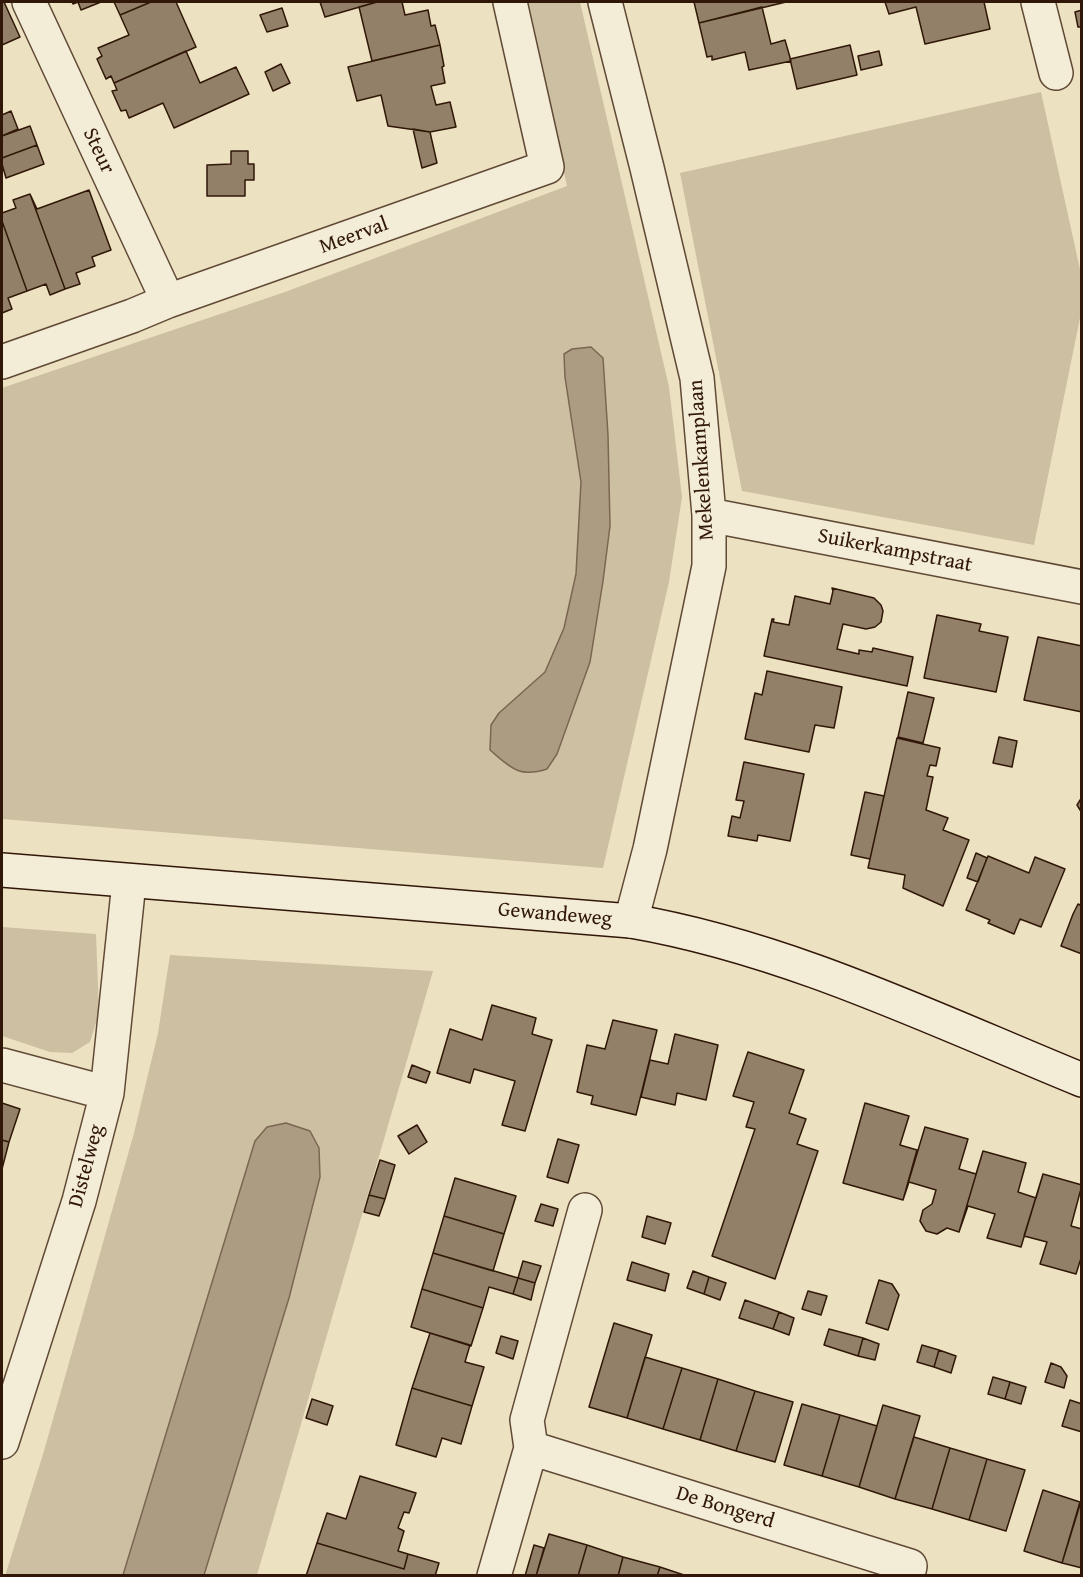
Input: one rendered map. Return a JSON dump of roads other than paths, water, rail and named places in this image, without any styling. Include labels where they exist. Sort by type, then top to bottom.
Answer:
[{"type":"street","name":"Steur","points":[[29,2],[168,301]]},
{"type":"street","name":"Meerval","points":[[2,362],[547,167],[510,2]]},
{"type":"street","name":"Mekelenkamplaan","points":[[605,2],[697,378],[709,515],[709,566],[650,849],[631,921]]},
{"type":"street","points":[[1038,2],[1056,73]]},
{"type":"street","name":"Suikerkampstraat","points":[[709,515],[1082,587]]},
{"type":"street","name":"Gewandeweg","points":[[2,870],[631,921],[670,928],[725,941],[837,979],[1082,1080]]},
{"type":"street","name":"Distelweg","points":[[2,1442],[79,1201],[106,1093],[129,882]]},
{"type":"street","points":[[2,1065],[106,1093]]},
{"type":"street","points":[[494,1575],[531,1448],[527,1420],[585,1209]]},
{"type":"street","name":"De Bongerd","points":[[531,1448],[910,1566],[908,1575]]}]
